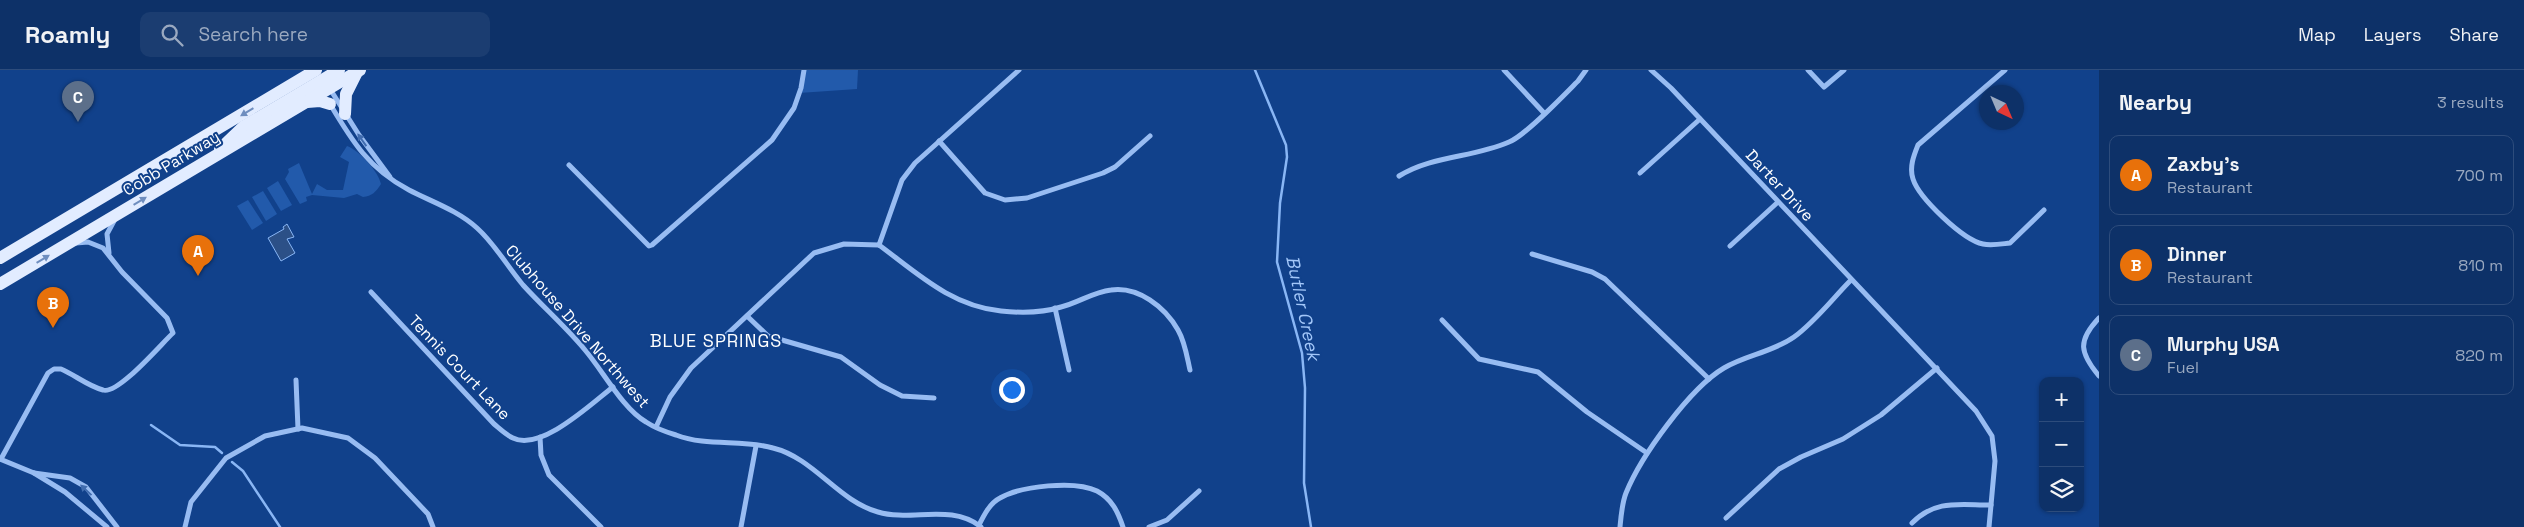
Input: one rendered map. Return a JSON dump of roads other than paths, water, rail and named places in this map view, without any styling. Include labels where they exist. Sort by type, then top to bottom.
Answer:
[{"type":"main road","points":[[288,87],[297,70]]},
{"type":"main road","points":[[213,157],[237,131],[319,79],[339,70]]},
{"type":"main road","points":[[345,114],[346,94],[358,71]]},
{"type":"main road","name":"Cobb Parkway","points":[[0,258],[288,87],[358,71]]},
{"type":"main road","name":"Cobb Parkway","points":[[0,284],[305,102],[319,79]]},
{"type":"main road","points":[[305,102],[320,101],[330,104]]},
{"type":"main road","points":[[0,265],[17,249]]},
{"type":"street","points":[[569,165],[649,246],[652,245],[772,140],[794,108],[801,88],[804,70]]},
{"type":"street","points":[[879,245],[902,180],[915,163],[1019,70]]},
{"type":"street","points":[[1504,70],[1544,114]]},
{"type":"street","points":[[1399,176],[1416,166],[1511,142],[1544,114],[1578,81],[1586,70]]},
{"type":"street","name":"Darter Drive","points":[[1651,70],[1700,119],[1976,410],[1992,436],[1996,461],[1989,527]]},
{"type":"street","points":[[1808,70],[1824,87],[1844,70]]},
{"type":"street","points":[[2005,70],[1918,145],[1912,158],[1912,179],[1920,192],[1937,211],[1972,240],[1983,244],[2010,243],[2044,210]]},
{"type":"street","name":"Clubhouse Drive Northwest","points":[[319,79],[330,104],[364,155],[377,170],[408,190],[450,209],[478,228],[525,287],[586,352],[645,422],[678,436],[774,448],[803,462],[858,503],[878,512],[958,516],[980,526]]},
{"type":"street","name":"Clubhouse Drive Northwest","points":[[319,79],[392,179]]},
{"type":"street","points":[[1640,173],[1700,119]]},
{"type":"street","points":[[939,141],[985,193],[1005,200],[1026,198],[1103,174],[1115,167],[1150,136]]},
{"type":"street","points":[[1730,246],[1778,202]]},
{"type":"street","points":[[109,253],[107,234],[120,213]]},
{"type":"street","points":[[68,244],[94,244],[109,253],[122,272],[167,318],[173,332],[120,384],[110,391],[102,390],[62,369],[54,369],[48,373],[0,459],[34,473],[65,492],[107,527]]},
{"type":"street","points":[[656,427],[670,397],[691,368],[814,253],[844,244],[879,245],[934,288],[977,306],[1000,311],[1029,312],[1055,308],[1112,290],[1132,291],[1150,299],[1179,331],[1190,370]]},
{"type":"street","points":[[1532,254],[1592,272],[1606,279],[1709,380]]},
{"type":"street","points":[[1620,527],[1625,495],[1648,453],[1692,397],[1724,368],[1778,346],[1794,337],[1851,280]]},
{"type":"street","name":"Tennis Court Lane","points":[[371,292],[494,424],[514,439],[533,440],[561,427],[613,386]]},
{"type":"street","points":[[1055,308],[1069,370]]},
{"type":"street","points":[[747,316],[768,336],[841,356],[880,385],[902,396],[934,398]]},
{"type":"street","points":[[2099,318],[2088,329],[2083,339],[2084,354],[2099,376]]},
{"type":"street","points":[[1442,320],[1479,359],[1538,372],[1553,382],[1587,412],[1648,453]]},
{"type":"street","points":[[1726,518],[1779,469],[1801,457],[1843,439],[1881,414],[1937,368]]},
{"type":"street","points":[[296,380],[298,428]]},
{"type":"street","points":[[185,527],[191,502],[226,458],[265,436],[298,428],[348,438],[368,453],[428,514],[433,527]]},
{"type":"street","points":[[540,437],[541,455],[549,475],[601,527]]},
{"type":"street","points":[[741,527],[756,446]]},
{"type":"street","points":[[34,473],[70,478],[86,487],[117,527]]},
{"type":"street","points":[[980,526],[989,508],[1000,498],[1039,488],[1075,484],[1096,490],[1108,499],[1117,510],[1123,527]]},
{"type":"street","points":[[1149,527],[1167,520],[1199,491]]},
{"type":"street","points":[[1912,523],[1923,512],[1940,505],[1991,505]]},
{"type":"waterway","name":"Butler Creek","points":[[1255,70],[1286,145],[1287,157],[1280,203],[1277,262],[1302,353],[1305,388],[1304,483],[1311,527]]},
{"type":"waterway","points":[[151,425],[180,445],[215,447],[222,453]]},
{"type":"waterway","points":[[232,462],[243,471],[280,527]]},
{"type":"place","name":"Murphy USA","points":[[78,122]]},
{"type":"place","name":"Zaxby's","points":[[198,276]]},
{"type":"place","name":"Dinner","points":[[53,328]]},
{"type":"district","name":"BLUE SPRINGS","points":[[716,341]]}]
